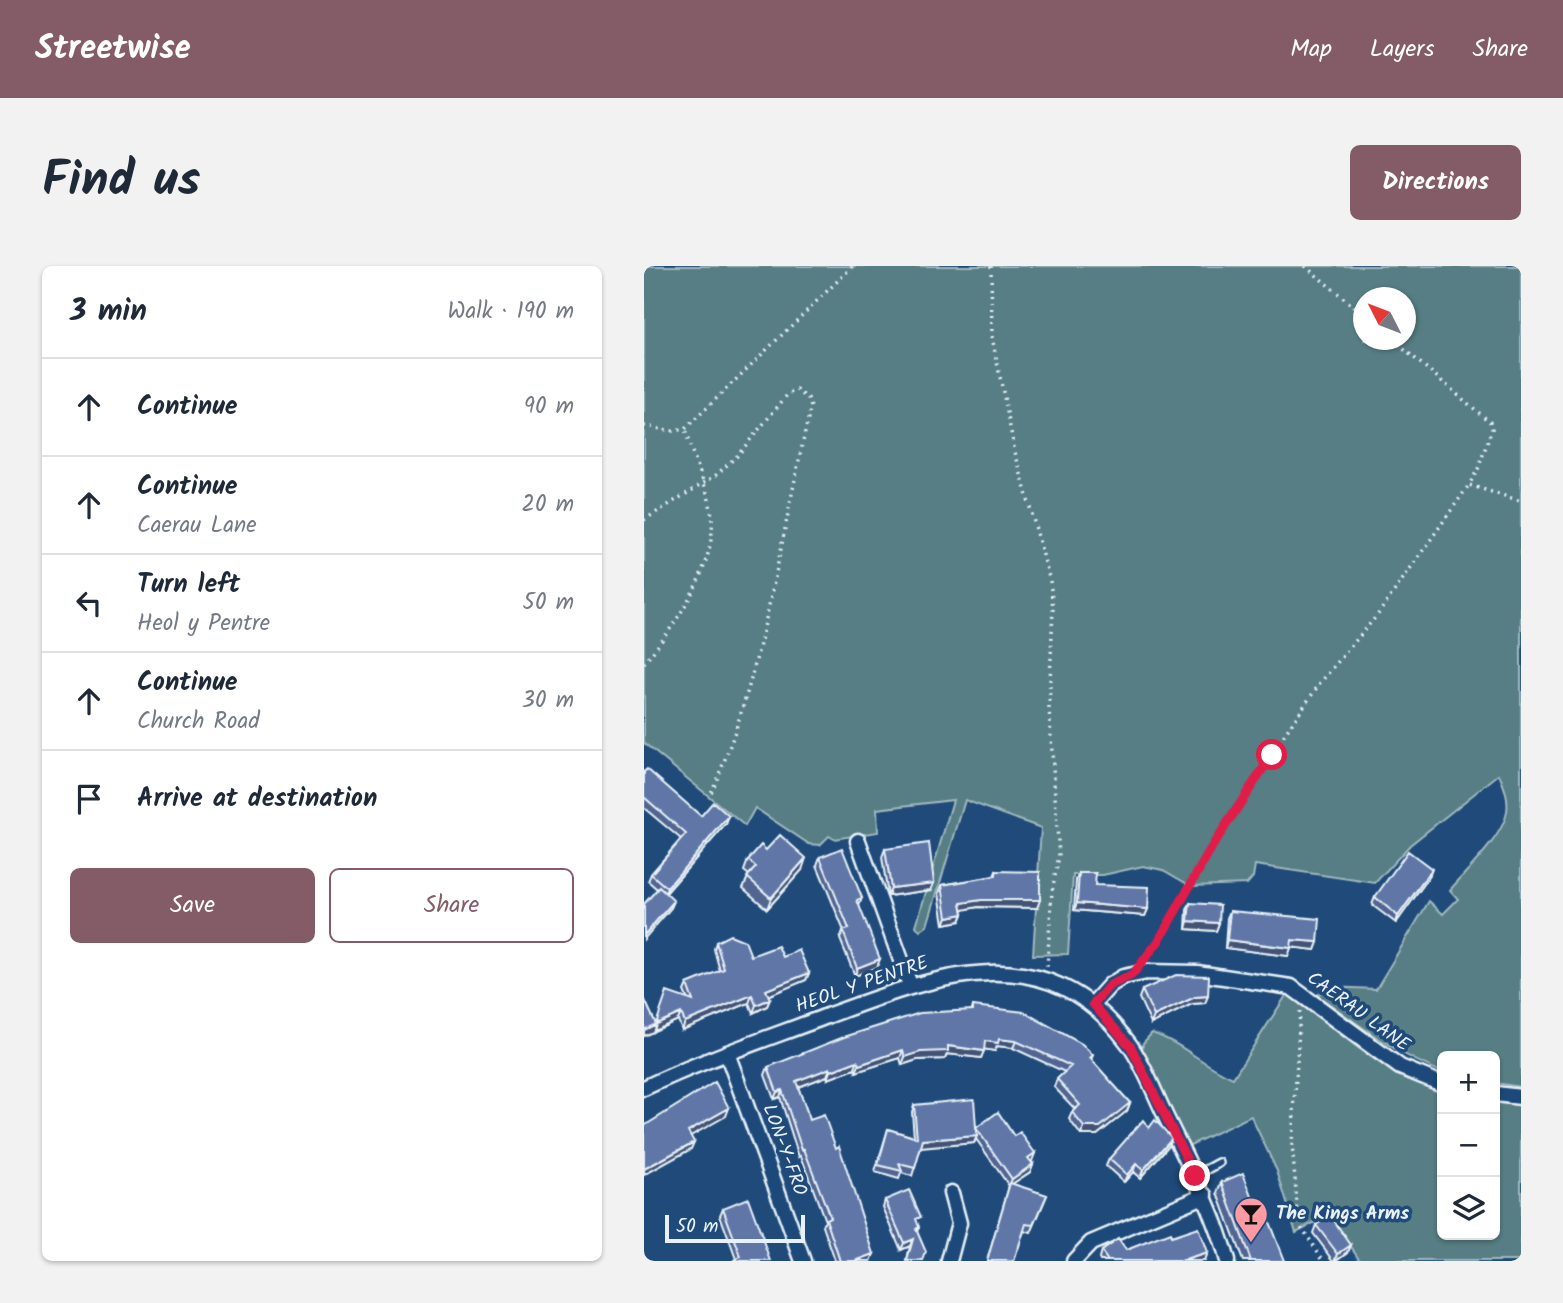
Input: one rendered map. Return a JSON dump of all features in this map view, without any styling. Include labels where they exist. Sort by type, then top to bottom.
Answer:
[{"type":"street","points":[[858,841],[910,985]]},
{"type":"street","name":"HEOL Y PENTRE","points":[[644,1088],[727,1053],[910,985],[991,971],[1020,973],[1046,980],[1093,1004],[1131,1047],[1205,1195],[1227,1261]]},
{"type":"street","name":"CAERAU LANE","points":[[1093,1004],[1110,985],[1132,975],[1147,972],[1197,973],[1291,987],[1399,1068],[1437,1082]]},
{"type":"street","name":"LON-Y-FRO","points":[[727,1053],[803,1261]]},
{"type":"street","points":[[1500,1095],[1521,1097]]},
{"type":"street","points":[[949,1261],[959,1223],[951,1194]]},
{"type":"street","points":[[1074,1261],[1091,1243],[1205,1195]]},
{"type":"lane","points":[[1195,1176],[1219,1163]]},
{"type":"path","points":[[644,426],[673,431],[685,429],[853,266]]},
{"type":"path","points":[[991,266],[992,337],[1016,452],[1050,580],[1053,608],[1049,706],[1059,856],[1052,891],[1046,980]]},
{"type":"path","points":[[1305,266],[1353,307]]},
{"type":"path","points":[[1132,975],[1158,942],[1213,845],[1320,683],[1379,614],[1478,469],[1492,429],[1490,422],[1405,350]]},
{"type":"path","points":[[644,520],[705,483],[737,456],[788,394],[797,390],[804,393],[811,407],[788,503],[756,662],[722,768],[709,797]]},
{"type":"path","points":[[644,663],[666,634],[705,561],[712,527],[705,483],[685,429]]},
{"type":"path","points":[[1469,485],[1521,500]]},
{"type":"path","points":[[1301,995],[1292,1144],[1298,1215],[1302,1228],[1324,1261]]},
{"type":"green space","points":[[644,266],[1521,266],[1521,1087],[1500,1084],[1500,1051],[1437,1051],[1437,1070],[1377,1038],[1317,995],[1330,987],[1376,989],[1429,901],[1443,914],[1458,899],[1450,890],[1492,842],[1504,821],[1507,801],[1499,774],[1410,845],[1375,883],[1255,865],[1253,877],[1247,884],[1191,886],[1163,870],[1143,866],[1103,875],[1073,875],[1068,954],[1033,955],[1041,828],[965,800],[927,926],[920,931],[916,926],[953,800],[877,809],[878,832],[834,839],[829,836],[820,845],[809,844],[755,808],[745,826],[644,743]]},
{"type":"green space","points":[[1289,991],[1380,1063],[1437,1089],[1437,1240],[1500,1240],[1500,1101],[1521,1104],[1521,1261],[1361,1261],[1329,1215],[1296,1232],[1277,1171],[1251,1116],[1182,1149],[1140,1064],[1143,1043],[1152,1033],[1163,1037],[1233,1078]]},
{"type":"building","points":[[647,769],[701,816],[713,802],[729,816],[667,888],[651,874],[686,834],[644,797],[644,772]]},
{"type":"building","points":[[780,835],[806,858],[771,898],[747,877],[756,867],[748,860],[761,845],[766,850]]},
{"type":"building","points":[[929,843],[934,883],[891,888],[885,849]]},
{"type":"building","points":[[842,848],[862,898],[857,900],[880,959],[857,968],[843,931],[849,929],[820,857]]},
{"type":"building","points":[[1408,851],[1432,869],[1398,916],[1375,897]]},
{"type":"building","points":[[996,871],[1040,872],[1040,900],[981,900],[961,903],[963,914],[947,917],[942,885],[996,876]]},
{"type":"building","points":[[1079,873],[1096,873],[1095,885],[1149,887],[1148,909],[1077,903]]},
{"type":"building","points":[[659,887],[674,901],[644,935],[644,904]]},
{"type":"building","points":[[1190,903],[1220,905],[1219,923],[1188,921]]},
{"type":"building","points":[[1230,911],[1320,919],[1318,942],[1292,940],[1291,948],[1227,940]]},
{"type":"building","points":[[730,935],[745,941],[751,956],[778,946],[783,957],[799,950],[809,973],[766,990],[770,999],[756,1005],[752,995],[685,1022],[681,1013],[656,1024],[667,992],[693,1001],[687,984],[724,969],[716,942]]},
{"type":"building","points":[[1176,975],[1209,976],[1208,996],[1195,997],[1154,1016],[1142,990]]},
{"type":"building","points":[[644,998],[656,1024],[644,1030]]},
{"type":"building","points":[[973,1006],[1024,1012],[1082,1044],[1093,1055],[1090,1058],[1130,1103],[1100,1127],[1084,1127],[1072,1112],[1080,1105],[1057,1079],[1071,1066],[1016,1041],[999,1039],[998,1043],[985,1041],[984,1051],[948,1046],[948,1051],[920,1052],[905,1057],[903,1050],[859,1065],[857,1061],[831,1071],[830,1068],[796,1081],[810,1120],[824,1115],[836,1148],[839,1146],[874,1254],[855,1261],[840,1261],[826,1219],[830,1217],[804,1149],[802,1150],[782,1090],[777,1092],[768,1067],[844,1037],[920,1013],[973,1010]]},
{"type":"building","points":[[715,1082],[729,1108],[688,1131],[694,1142],[644,1169],[644,1126]]},
{"type":"building","points":[[974,1099],[977,1136],[923,1140],[915,1168],[899,1164],[902,1171],[878,1165],[888,1129],[917,1138],[914,1105]]},
{"type":"building","points":[[998,1112],[1014,1136],[1020,1132],[1035,1153],[1028,1158],[1033,1164],[1012,1179],[976,1128]]},
{"type":"building","points":[[1143,1120],[1149,1128],[1155,1120],[1172,1138],[1143,1170],[1136,1164],[1127,1175],[1109,1159]]},
{"type":"building","points":[[1243,1173],[1258,1212],[1264,1209],[1284,1261],[1251,1261],[1222,1182]]},
{"type":"building","points":[[1010,1183],[1047,1195],[1034,1225],[1026,1224],[1014,1261],[987,1261]]},
{"type":"building","points":[[909,1190],[921,1217],[916,1219],[919,1227],[916,1229],[926,1252],[923,1261],[907,1261],[913,1239],[904,1243],[885,1200]]},
{"type":"building","points":[[748,1198],[771,1261],[734,1261],[741,1257],[723,1208]]},
{"type":"building","points":[[1330,1215],[1351,1245],[1338,1254],[1316,1225]]},
{"type":"building","points":[[1198,1228],[1207,1253],[1182,1261],[1108,1261],[1101,1251],[1118,1239],[1126,1250],[1170,1233],[1171,1237]]},
{"type":"place","name":"The Kings Arms","points":[[1251,1244]]},
{"type":"route","points":[[1195,1176],[1131,1047],[1093,1004],[1110,985],[1132,975],[1158,942],[1213,845],[1272,755]]}]
